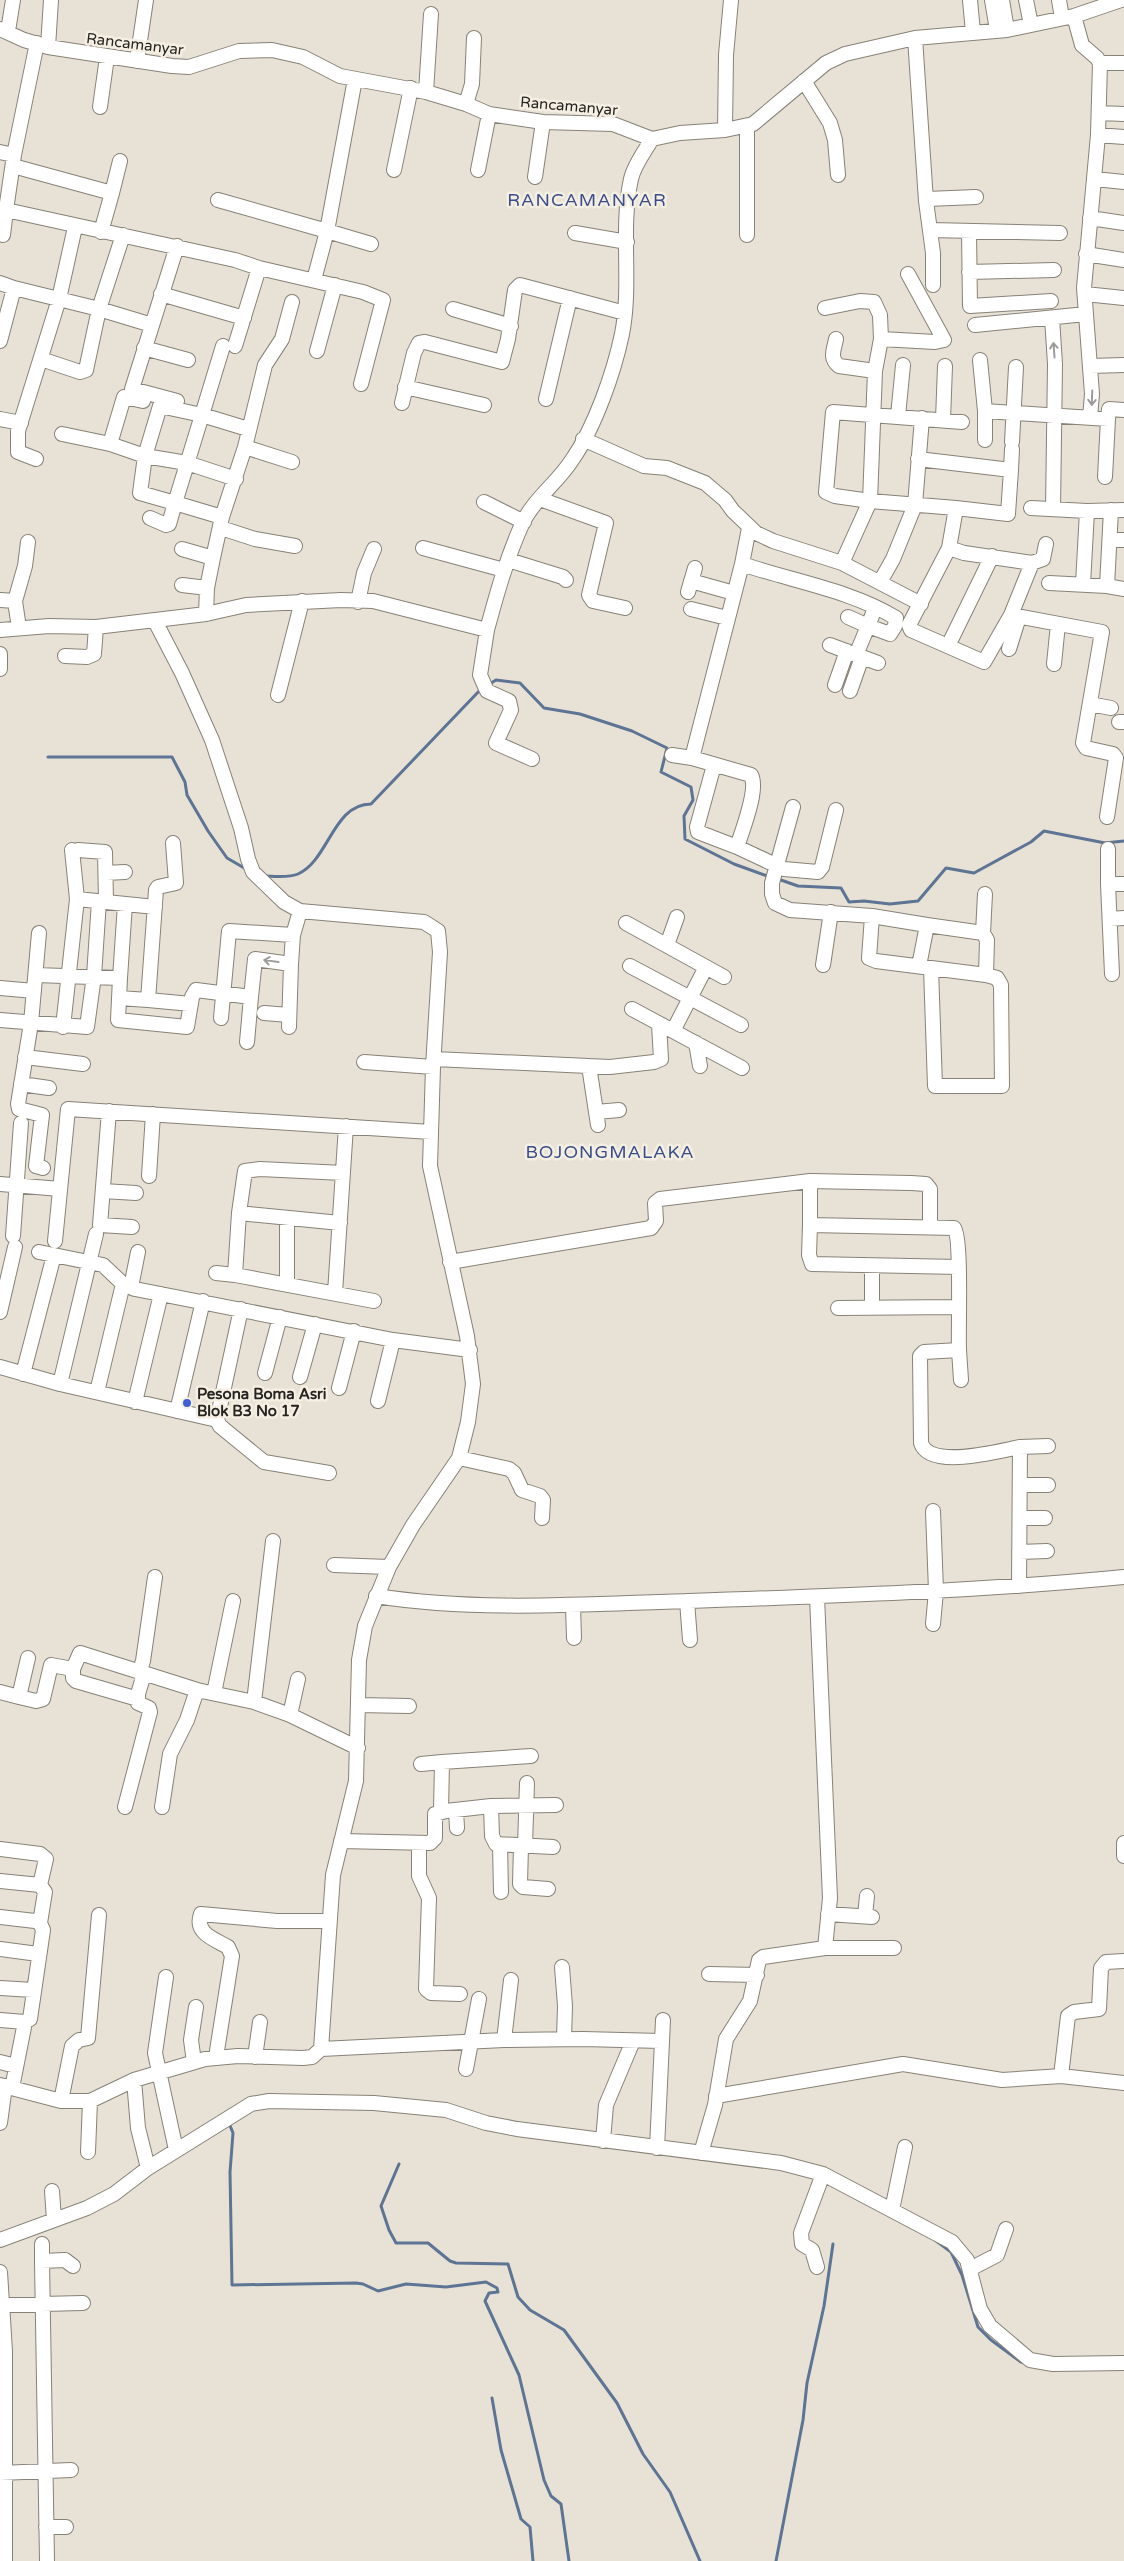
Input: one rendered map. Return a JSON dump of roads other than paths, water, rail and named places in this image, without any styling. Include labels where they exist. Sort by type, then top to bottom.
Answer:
[{"type":"street","points":[[4,30],[13,0]]},
{"type":"street","points":[[3,235],[14,160],[51,0]]},
{"type":"street","points":[[137,61],[146,0]]},
{"type":"street","points":[[725,130],[726,55],[731,0]]},
{"type":"street","points":[[970,0],[973,32]]},
{"type":"street","points":[[992,0],[1002,30]]},
{"type":"street","points":[[1002,0],[1002,30]]},
{"type":"street","points":[[1026,0],[1031,25]]},
{"type":"street","points":[[1059,0],[1082,45],[1100,63],[1098,135],[1086,254],[1085,294],[1092,394],[1090,418]]},
{"type":"street","points":[[532,759],[497,745],[496,741],[511,710],[511,705],[509,701],[487,691],[480,675],[487,630],[506,565],[524,522],[572,460],[606,392],[622,334],[625,313],[631,178],[652,139],[747,126],[826,63],[846,54],[916,38],[1002,30],[1031,25],[1068,17],[1122,0]]},
{"type":"street","points":[[426,92],[430,14]]},
{"type":"street","name":"Rancamanyar","points":[[4,30],[42,45],[107,57],[189,67],[239,51],[272,50],[303,57],[340,76],[411,88],[466,104],[489,114],[543,122],[613,124],[652,139]]},
{"type":"street","points":[[466,104],[472,79],[474,38]]},
{"type":"street","points":[[916,38],[926,199],[931,230],[933,284]]},
{"type":"street","points":[[100,107],[107,57]]},
{"type":"street","points":[[1100,63],[1124,63]]},
{"type":"street","points":[[314,280],[328,231],[355,78]]},
{"type":"street","points":[[804,81],[830,123],[835,140],[838,175]]},
{"type":"street","points":[[394,170],[411,88]]},
{"type":"street","points":[[1099,113],[1124,114]]},
{"type":"street","points":[[478,170],[489,114]]},
{"type":"street","points":[[535,177],[543,122]]},
{"type":"street","points":[[747,126],[747,235]]},
{"type":"street","points":[[1098,135],[1124,138]]},
{"type":"street","points":[[0,152],[14,160],[112,193]]},
{"type":"street","points":[[101,232],[120,161]]},
{"type":"street","points":[[1094,179],[1124,182]]},
{"type":"street","points":[[926,199],[976,197]]},
{"type":"street","points":[[218,200],[371,244]]},
{"type":"street","points":[[6,210],[75,227],[177,246],[259,268],[335,285],[383,300],[361,384]]},
{"type":"street","points":[[1090,218],[1124,223]]},
{"type":"street","points":[[36,458],[18,452],[21,423],[60,299],[75,227]]},
{"type":"street","points":[[931,230],[1060,233]]},
{"type":"street","points":[[969,232],[970,306],[1051,301]]},
{"type":"street","points":[[574,233],[627,242]]},
{"type":"street","points":[[42,359],[80,372],[86,370],[100,309],[123,235]]},
{"type":"street","points":[[177,246],[132,389],[182,402]]},
{"type":"street","points":[[1086,254],[1124,260]]},
{"type":"street","points":[[150,518],[166,525],[169,524],[202,415],[229,346],[244,318],[259,268]]},
{"type":"street","points":[[969,272],[1054,270]]},
{"type":"street","points":[[881,339],[935,342],[944,340],[908,274]]},
{"type":"street","points":[[0,284],[100,309],[152,325]]},
{"type":"street","points":[[317,351],[335,285]]},
{"type":"street","points":[[402,403],[414,353],[419,343],[425,342],[502,362],[515,290],[520,285],[625,313]]},
{"type":"street","points":[[0,341],[14,288]]},
{"type":"street","points":[[161,294],[244,318]]},
{"type":"street","points":[[1085,294],[1124,298]]},
{"type":"street","points":[[546,399],[570,298]]},
{"type":"street","points":[[825,308],[860,301],[874,302],[880,314],[881,339],[875,371],[870,500],[842,564]]},
{"type":"street","points":[[206,614],[207,588],[221,523],[245,447],[264,365],[282,339],[292,302]]},
{"type":"street","points":[[453,309],[510,326]]},
{"type":"street","points":[[975,326],[1086,314]]},
{"type":"street","points":[[1052,318],[1055,364],[1053,509]]},
{"type":"street","points":[[836,339],[832,356],[835,363],[839,366],[875,371]]},
{"type":"street","points":[[144,348],[188,360]]},
{"type":"street","points":[[980,360],[985,411],[984,440]]},
{"type":"street","points":[[898,416],[902,365]]},
{"type":"street","points":[[1090,366],[1124,365]]},
{"type":"street","points":[[943,420],[945,366]]},
{"type":"street","points":[[962,422],[834,411],[832,413],[825,488],[828,494],[1008,514],[1016,367]]},
{"type":"street","points":[[405,387],[484,405]]},
{"type":"street","points":[[110,444],[124,397],[202,415],[248,429]]},
{"type":"street","points":[[160,406],[145,456],[140,493],[175,503],[255,538],[295,546]]},
{"type":"street","points":[[1105,477],[1110,408],[1124,410]]},
{"type":"street","points":[[985,411],[1108,419]]},
{"type":"street","points":[[880,582],[893,560],[916,505],[922,418]]},
{"type":"street","points":[[0,419],[21,423]]},
{"type":"street","points":[[62,434],[110,444],[145,456],[187,463],[236,479]]},
{"type":"street","points":[[584,439],[644,466],[667,468],[705,483],[725,500],[749,528],[773,541],[842,564],[921,604]]},
{"type":"street","points":[[245,447],[292,462]]},
{"type":"street","points":[[918,459],[1011,470]]},
{"type":"street","points":[[540,499],[606,523],[589,595],[594,601],[625,608]]},
{"type":"street","points":[[484,502],[524,522]]},
{"type":"street","points":[[956,508],[948,548],[921,604],[910,621],[911,630],[984,662],[1015,616]]},
{"type":"street","points":[[1031,508],[1087,511],[1117,510],[1118,540],[1107,586]]},
{"type":"street","points":[[1083,584],[1087,511]]},
{"type":"street","points":[[692,758],[742,564],[749,528]]},
{"type":"street","points":[[18,628],[15,601],[25,566],[28,542]]},
{"type":"street","points":[[948,548],[964,553],[1032,563],[1043,560],[1046,544]]},
{"type":"street","points":[[423,548],[563,577],[566,580]]},
{"type":"street","points":[[182,549],[213,558]]},
{"type":"street","points":[[358,602],[364,573],[374,549]]},
{"type":"street","points":[[948,646],[992,556]]},
{"type":"street","points":[[1008,649],[1015,616],[1032,563]]},
{"type":"street","points":[[742,564],[839,594],[875,608],[896,618],[896,626],[890,634],[848,617]]},
{"type":"street","points":[[691,580],[734,593]]},
{"type":"street","points":[[1049,583],[1124,588]]},
{"type":"street","points":[[182,585],[207,588]]},
{"type":"street","points":[[0,600],[15,601]]},
{"type":"street","points":[[0,630],[96,627],[206,614],[246,605],[302,601],[373,601],[487,630]]},
{"type":"street","points":[[278,695],[302,601]]},
{"type":"street","points":[[835,685],[855,654],[875,608]]},
{"type":"street","points":[[691,609],[727,618]]},
{"type":"street","points":[[1015,616],[1102,632],[1084,746],[1113,754],[1116,758],[1107,817]]},
{"type":"street","points":[[155,621],[182,672],[212,740],[241,828],[248,860],[253,872],[284,902],[300,911],[424,922],[434,927],[440,942],[433,1063],[430,1166],[470,1350],[473,1384],[468,1422],[459,1458],[423,1508],[389,1567],[365,1626],[359,1660],[358,1748],[353,1797],[340,1841],[333,1875],[321,2049]]},
{"type":"street","points":[[1054,664],[1058,624]]},
{"type":"street","points":[[65,656],[87,656],[94,654],[96,627]]},
{"type":"street","points":[[830,645],[878,662]]},
{"type":"street","points":[[0,654],[0,669]]},
{"type":"street","points":[[850,691],[855,654]]},
{"type":"street","points":[[1090,704],[1111,708]]},
{"type":"street","points":[[672,754],[748,773],[753,778],[751,799],[737,847]]},
{"type":"street","points":[[714,765],[700,813],[698,832],[737,847],[774,874],[818,872],[822,867],[836,810]]},
{"type":"street","points":[[793,807],[774,874],[772,894],[776,903],[790,910],[872,916],[984,933]]},
{"type":"street","points":[[148,1000],[157,888],[176,883],[173,843]]},
{"type":"street","points":[[1108,849],[1110,919],[1118,956],[1112,974]]},
{"type":"street","points":[[0,1020],[63,1027],[86,1028],[89,1026],[106,873],[105,852],[75,850],[77,899],[63,1027]]},
{"type":"street","points":[[106,873],[125,872]]},
{"type":"street","points":[[1108,884],[1124,884]]},
{"type":"street","points":[[985,894],[986,976]]},
{"type":"street","points":[[77,899],[155,907]]},
{"type":"street","points":[[125,904],[118,1020],[185,1028],[188,1026],[191,1004],[196,990],[251,997]]},
{"type":"street","points":[[264,1013],[289,1021],[293,936],[300,911]]},
{"type":"street","points":[[823,965],[831,912]]},
{"type":"street","points":[[872,916],[869,958],[876,961],[925,967],[997,978],[1001,985],[1002,1086],[935,1086],[925,967],[928,925]]},
{"type":"street","points":[[667,945],[677,917]]},
{"type":"street","points":[[1110,919],[1124,918]]},
{"type":"street","points":[[626,923],[724,977]]},
{"type":"street","points":[[221,1018],[229,931],[293,936]]},
{"type":"street","points":[[36,1166],[42,1115],[18,1107],[31,1023],[39,933]]},
{"type":"street","points":[[247,1042],[255,960],[291,964]]},
{"type":"street","points":[[630,966],[741,1025]]},
{"type":"street","points":[[673,1031],[706,967]]},
{"type":"street","points":[[36,975],[120,978]]},
{"type":"street","points":[[0,988],[34,991]]},
{"type":"street","points":[[119,998],[191,1004]]},
{"type":"street","points":[[632,1009],[742,1068]]},
{"type":"street","points":[[364,1062],[589,1066],[619,1066],[654,1062],[661,1059],[659,1024]]},
{"type":"street","points":[[696,1043],[700,1066]]},
{"type":"street","points":[[25,1057],[83,1064]]},
{"type":"street","points":[[589,1066],[597,1119],[618,1110]]},
{"type":"street","points":[[21,1084],[49,1088]]},
{"type":"street","points":[[23,1374],[55,1248],[67,1111],[109,1111],[431,1132]]},
{"type":"street","points":[[109,1111],[100,1225],[132,1227]]},
{"type":"street","points":[[149,1176],[153,1114]]},
{"type":"street","points":[[0,1312],[14,1242],[21,1124]]},
{"type":"street","points":[[335,1293],[346,1126]]},
{"type":"street","points":[[235,1275],[243,1173],[247,1170],[343,1173]]},
{"type":"street","points":[[449,1257],[651,1228],[656,1221],[655,1203],[660,1198],[810,1181],[926,1184],[930,1188],[930,1227]]},
{"type":"street","points":[[810,1181],[809,1255],[812,1264],[959,1267]]},
{"type":"street","points":[[0,1184],[60,1189]]},
{"type":"street","points":[[103,1191],[136,1193]]},
{"type":"street","points":[[239,1213],[340,1223]]},
{"type":"street","points":[[287,1218],[287,1283]]},
{"type":"street","points":[[810,1225],[954,1228],[957,1232],[959,1267],[958,1307],[961,1380]]},
{"type":"street","points":[[60,1384],[96,1234]]},
{"type":"street","points":[[39,1252],[55,1248],[103,1266],[127,1286],[161,1294],[393,1340],[470,1350]]},
{"type":"street","points":[[96,1392],[138,1252]]},
{"type":"street","points":[[872,1266],[872,1307]]},
{"type":"street","points":[[216,1273],[287,1283],[374,1301]]},
{"type":"street","points":[[135,1402],[161,1294]]},
{"type":"street","points":[[177,1411],[203,1301]]},
{"type":"street","points":[[838,1308],[958,1307]]},
{"type":"street","points":[[242,1309],[217,1420],[220,1426],[264,1462],[329,1473]]},
{"type":"street","points":[[265,1373],[280,1317]]},
{"type":"street","points":[[300,1377],[315,1324]]},
{"type":"street","points":[[339,1388],[354,1331]]},
{"type":"street","points":[[378,1400],[393,1340]]},
{"type":"street","points":[[959,1350],[924,1352],[920,1356],[921,1444],[923,1449],[928,1454],[950,1458],[1020,1447],[1048,1446]]},
{"type":"street","points":[[0,1367],[60,1384],[217,1420]]},
{"type":"street","points":[[1019,1586],[1020,1447]]},
{"type":"street","points":[[459,1458],[509,1469],[514,1473],[522,1490],[540,1496],[543,1500],[542,1518]]},
{"type":"street","points":[[1020,1485],[1048,1485]]},
{"type":"street","points":[[933,1511],[936,1591],[933,1624]]},
{"type":"street","points":[[1020,1518],[1045,1518]]},
{"type":"street","points":[[254,1702],[273,1541]]},
{"type":"street","points":[[1020,1552],[1047,1551]]},
{"type":"street","points":[[334,1565],[389,1567]]},
{"type":"street","points":[[125,1807],[150,1712],[149,1708],[138,1703],[138,1698],[155,1577]]},
{"type":"street","points":[[376,1596],[437,1604],[573,1606],[936,1591],[1124,1577]]},
{"type":"street","points":[[817,1597],[830,1898],[825,1948]]},
{"type":"street","points":[[214,1694],[233,1601]]},
{"type":"street","points":[[687,1601],[690,1640]]},
{"type":"street","points":[[573,1606],[574,1638]]},
{"type":"street","points":[[138,1698],[74,1680],[73,1669],[80,1653],[197,1690],[254,1702],[290,1716],[358,1748]]},
{"type":"street","points":[[19,1697],[28,1658]]},
{"type":"street","points":[[0,1692],[36,1701],[43,1699],[51,1664],[73,1669]]},
{"type":"street","points":[[290,1716],[298,1679]]},
{"type":"street","points":[[162,1807],[170,1754],[187,1720],[197,1690]]},
{"type":"street","points":[[358,1706],[409,1706]]},
{"type":"street","points":[[421,1764],[531,1756]]},
{"type":"street","points":[[441,1812],[442,1762]]},
{"type":"street","points":[[527,1783],[520,1884],[523,1887],[548,1889]]},
{"type":"street","points":[[340,1841],[430,1843],[434,1840],[434,1816],[441,1812],[491,1806],[556,1805]]},
{"type":"street","points":[[491,1806],[492,1840],[500,1844],[553,1847]]},
{"type":"street","points":[[456,1810],[457,1828]]},
{"type":"street","points":[[419,1843],[419,1876],[430,1898],[426,1989],[431,1992],[460,1994]]},
{"type":"street","points":[[1124,1843],[1124,1856]]},
{"type":"street","points":[[500,1844],[501,1892]]},
{"type":"street","points":[[0,1849],[45,1856],[45,1868],[40,1886]]},
{"type":"street","points":[[0,1881],[40,1886],[45,1892],[40,1924],[43,1930],[30,2019],[24,2022],[0,2020]]},
{"type":"street","points":[[828,1914],[869,1916],[867,1896]]},
{"type":"street","points":[[216,2057],[232,1956],[228,1946],[208,1936],[202,1930],[199,1924],[201,1914],[277,1922],[329,1921]]},
{"type":"street","points":[[61,2101],[72,2046],[79,2040],[88,2038],[99,1915]]},
{"type":"street","points":[[0,1917],[40,1924]]},
{"type":"street","points":[[700,2153],[716,2096],[726,2039],[750,2001],[759,1960],[763,1957],[825,1948],[894,1948]]},
{"type":"street","points":[[0,1949],[38,1954]]},
{"type":"street","points":[[1061,2076],[1068,2016],[1074,2012],[1099,2009],[1101,1968],[1108,1961],[1124,1961]]},
{"type":"street","points":[[562,1967],[566,2006],[564,2038]]},
{"type":"street","points":[[709,1974],[757,1975]]},
{"type":"street","points":[[166,1977],[156,2046],[159,2072],[176,2150]]},
{"type":"street","points":[[504,2040],[511,1980]]},
{"type":"street","points":[[0,1988],[33,1990]]},
{"type":"street","points":[[466,2069],[479,1999]]},
{"type":"street","points":[[194,2062],[191,2040],[196,2007]]},
{"type":"street","points":[[657,2148],[663,2020]]},
{"type":"street","points":[[0,2123],[5,2086],[16,2066],[24,2022]]},
{"type":"street","points":[[255,2057],[260,2022]]},
{"type":"street","points":[[5,2086],[61,2101],[90,2101],[134,2080],[216,2057],[303,2058],[312,2056],[321,2049],[504,2040],[564,2038],[661,2041]]},
{"type":"street","points":[[603,2141],[606,2105],[633,2041]]},
{"type":"street","points":[[0,2062],[16,2066]]},
{"type":"street","points":[[716,2096],[903,2064],[1002,2080],[1061,2076],[1124,2083]]},
{"type":"street","points":[[134,2080],[138,2128],[148,2168]]},
{"type":"street","points":[[88,2152],[90,2101]]},
{"type":"street","points":[[0,2240],[88,2208],[114,2194],[148,2168],[251,2104],[269,2101],[374,2103],[446,2110],[486,2123],[516,2129],[781,2163],[892,2210],[952,2242],[962,2252],[970,2269],[980,2309],[990,2326],[1030,2360],[1053,2364],[1124,2363]]},
{"type":"street","points":[[892,2210],[905,2147]]},
{"type":"street","points":[[816,2267],[812,2250],[802,2244],[801,2233],[820,2179]]},
{"type":"street","points":[[52,2191],[54,2220]]},
{"type":"street","points":[[970,2269],[997,2255],[1006,2229]]},
{"type":"street","points":[[42,2244],[47,2561]]},
{"type":"street","points":[[42,2261],[65,2260],[73,2266]]},
{"type":"street","points":[[0,2272],[5,2561]]},
{"type":"street","points":[[1,2305],[83,2303]]},
{"type":"street","points":[[3,2473],[71,2470]]},
{"type":"street","points":[[46,2528],[66,2527]]},
{"type":"waterway","points":[[488,685],[496,680],[520,683],[544,708],[580,714],[632,731],[667,748],[661,772],[691,787],[693,800],[684,816],[685,839],[734,864],[770,877]]},
{"type":"waterway","points":[[263,876],[294,875],[308,867],[317,857],[339,822],[358,806],[371,804],[482,688]]},
{"type":"waterway","points":[[48,757],[172,757],[185,782],[187,795],[208,831],[227,858],[246,869]]},
{"type":"waterway","points":[[778,879],[798,886],[841,888],[849,902],[864,901],[890,904],[918,901],[946,868],[974,873],[1031,842],[1044,831],[1105,843],[1124,841]]},
{"type":"waterway","points":[[229,2123],[233,2133],[230,2172],[232,2285],[356,2283],[378,2291],[406,2284],[446,2287],[486,2282],[497,2288],[498,2292],[489,2293],[485,2301],[519,2375],[544,2480],[551,2496],[561,2504],[569,2561]]},
{"type":"waterway","points":[[399,2164],[381,2206],[389,2230],[396,2243],[428,2243],[450,2261],[456,2263],[508,2264],[518,2297],[530,2310],[564,2330],[617,2403],[643,2454],[670,2492],[700,2561]]},
{"type":"waterway","points":[[935,2240],[951,2252],[962,2275],[978,2327],[991,2340],[1021,2362],[1026,2363]]},
{"type":"waterway","points":[[776,2561],[803,2420],[807,2383],[824,2306],[833,2244]]},
{"type":"waterway","points":[[492,2398],[501,2450],[521,2519],[530,2527],[533,2561]]},
{"type":"place","name":"Pesona Boma Asri Blok B3 No 17","points":[[187,1403]]},
{"type":"district","name":"RANCAMANYAR","points":[[587,200]]},
{"type":"district","name":"BOJONGMALAKA","points":[[610,1152]]}]
